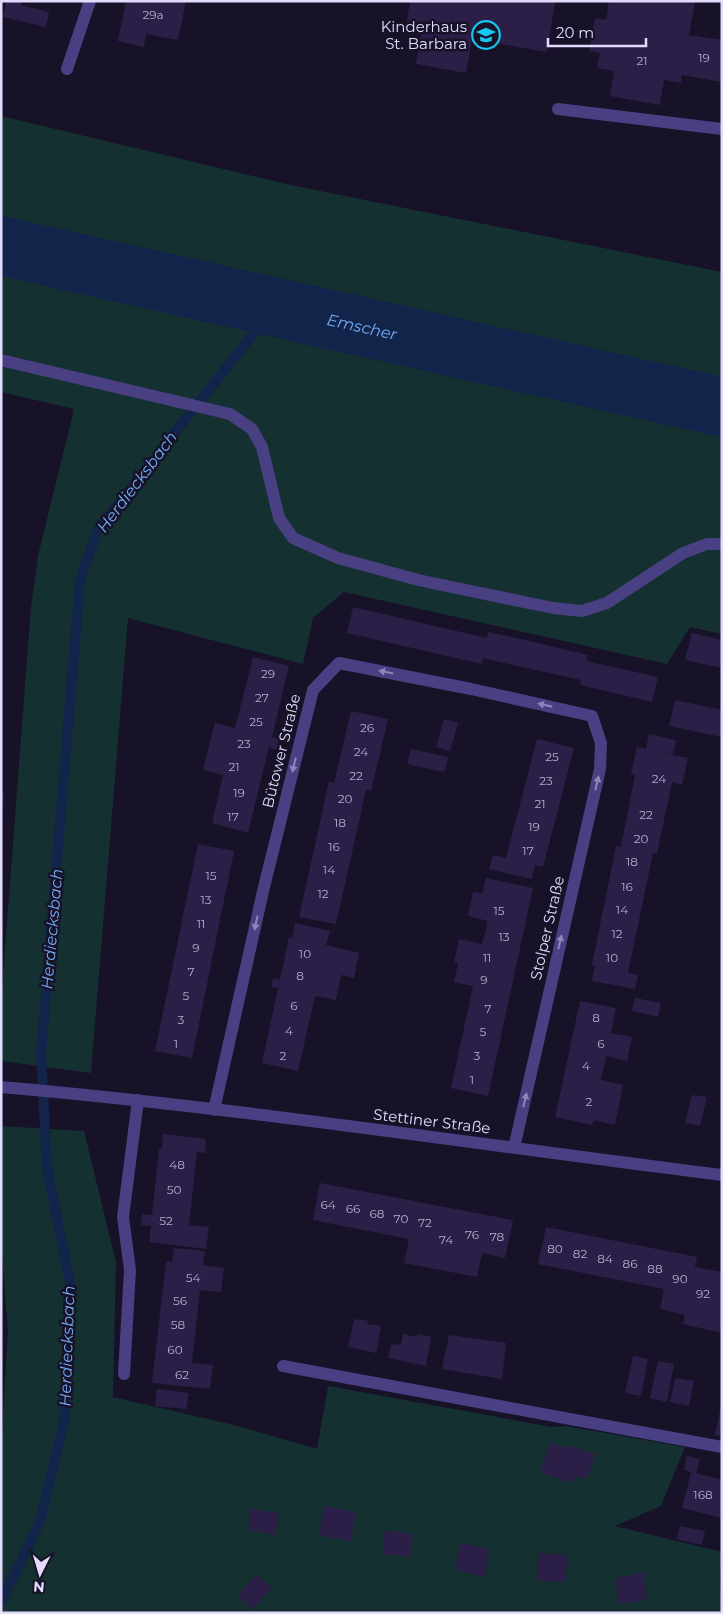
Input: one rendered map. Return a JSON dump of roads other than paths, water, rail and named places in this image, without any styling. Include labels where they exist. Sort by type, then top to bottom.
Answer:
[{"type":"street","points":[[67,68],[90,1]]},
{"type":"street","points":[[558,109],[722,129]]},
{"type":"street","points":[[1,360],[230,414],[252,429],[262,447],[279,518],[293,538],[338,558],[418,580],[553,608],[582,611],[607,602],[683,553],[707,544],[722,544]]},
{"type":"street","name":"Bütower Straße","points":[[214,1110],[264,887],[314,690],[339,662],[592,716]]},
{"type":"street","name":"Stolper Straße","points":[[514,1148],[600,769],[601,743],[592,716]]},
{"type":"street","name":"Stettiner Straße","points":[[1,1087],[138,1100],[722,1175]]},
{"type":"street","points":[[124,1374],[130,1270],[123,1217],[138,1100]]},
{"type":"street","points":[[283,1366],[722,1447]]},
{"type":"waterway","name":"Emscher","points":[[1,246],[722,407]]},
{"type":"waterway","name":"Herdiecksbach","points":[[1,1601],[40,1522],[64,1422],[71,1288],[47,1168],[41,1054],[80,581],[98,529],[275,307]]},
{"type":"place","name":"Kinderhaus St. Barbara","points":[[486,35]]}]
